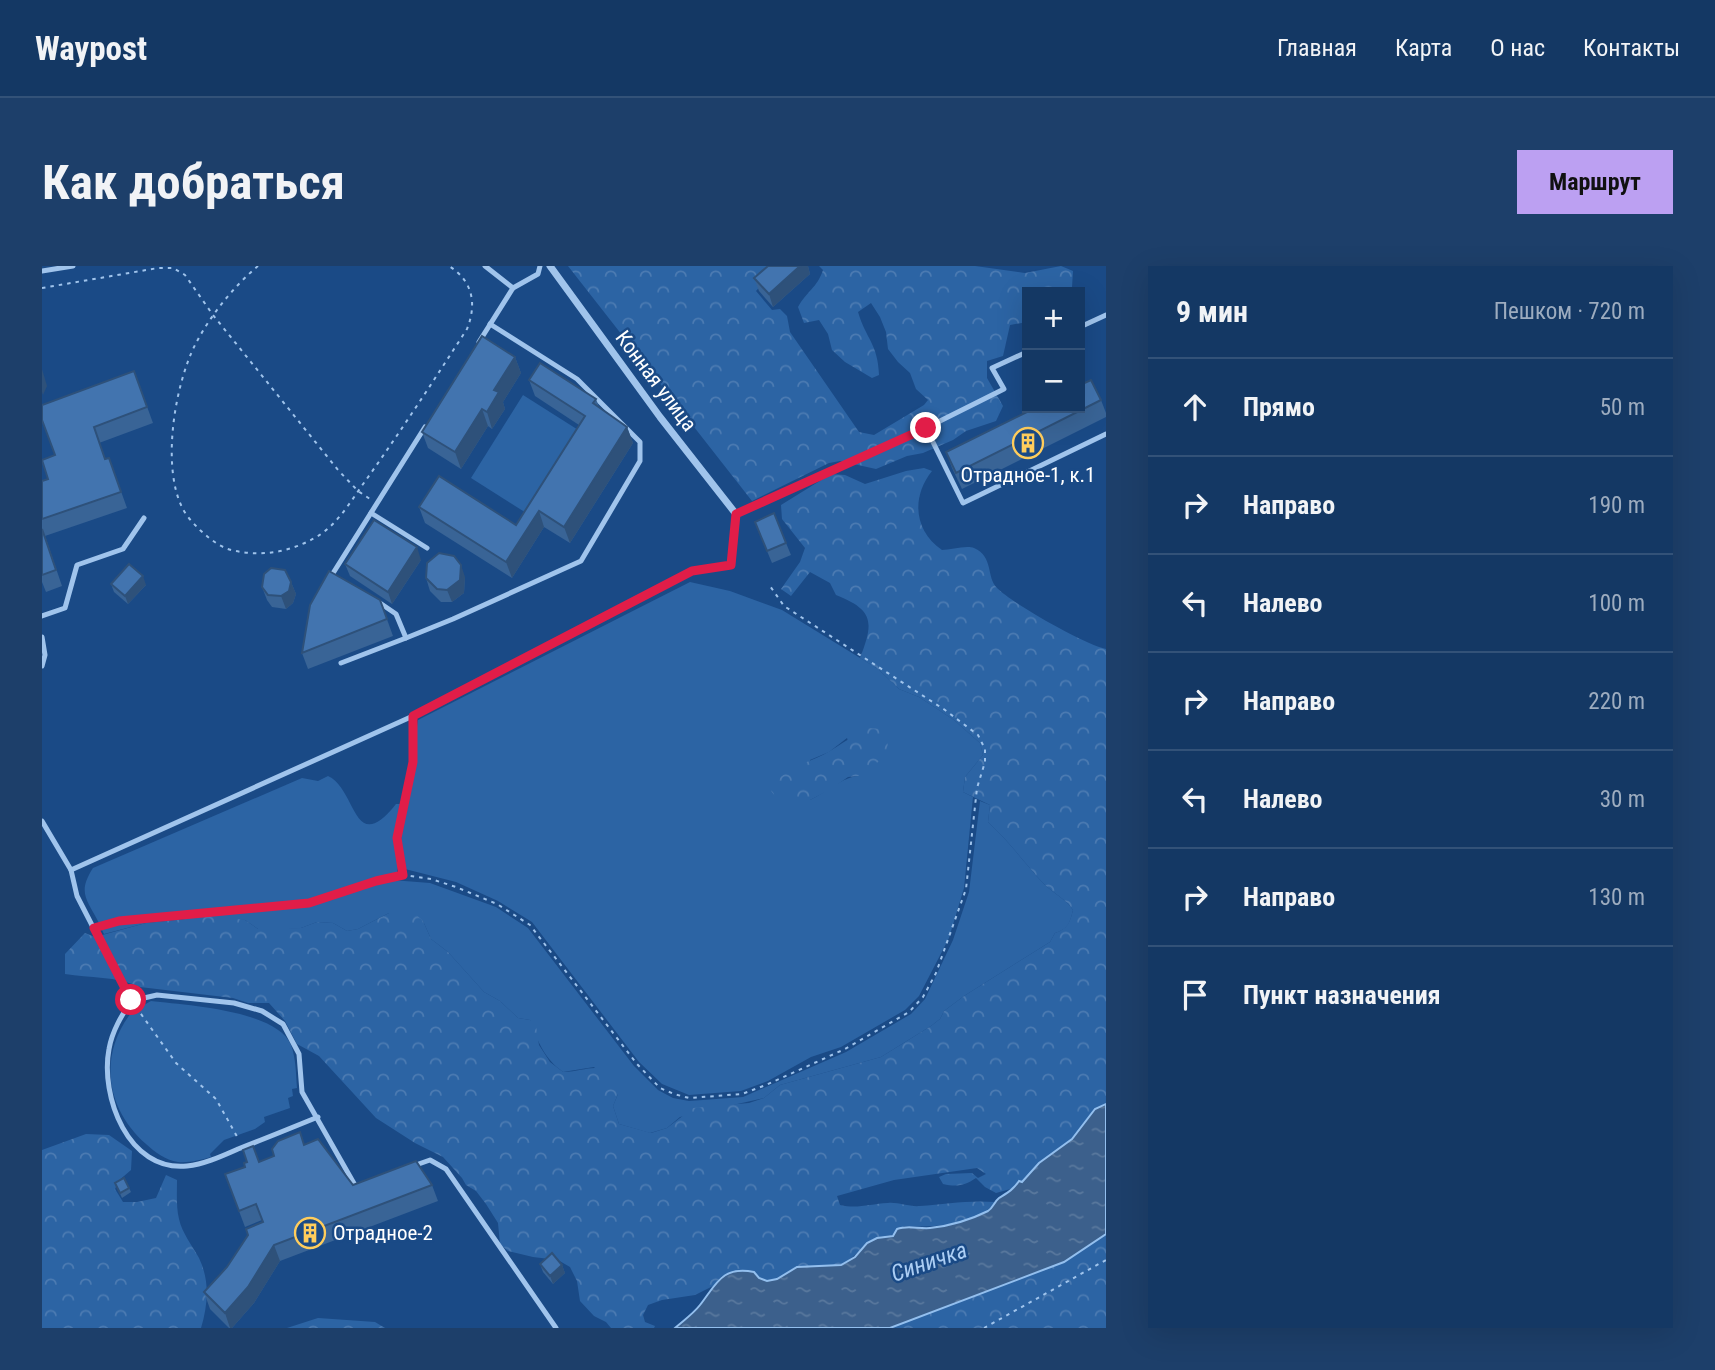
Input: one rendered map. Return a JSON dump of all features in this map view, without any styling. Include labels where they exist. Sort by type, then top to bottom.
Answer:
[{"type":"street","name":"Конная улица","points":[[550,266],[652,406],[736,514]]},
{"type":"lane","points":[[42,271],[73,266]]},
{"type":"lane","points":[[485,266],[513,288]]},
{"type":"lane","points":[[476,347],[513,288],[538,274],[540,266]]},
{"type":"lane","points":[[1085,325],[1106,315]]},
{"type":"lane","points":[[341,663],[453,620],[581,561],[640,461],[640,442],[577,379],[490,324]]},
{"type":"lane","points":[[71,870],[413,716],[692,571],[731,565],[736,514],[1004,390],[992,368],[1022,354]]},
{"type":"lane","points":[[327,583],[426,425]]},
{"type":"lane","points":[[926,428],[963,503],[1106,434]]},
{"type":"lane","points":[[371,513],[427,548]]},
{"type":"lane","points":[[42,616],[65,608],[77,565],[123,549],[144,518]]},
{"type":"lane","points":[[333,573],[343,580]]},
{"type":"lane","points":[[375,600],[396,614],[406,638]]},
{"type":"lane","points":[[42,637],[45,655],[42,666]]},
{"type":"lane","points":[[42,822],[71,870],[77,896],[131,1000]]},
{"type":"lane","points":[[318,1117],[207,1161],[186,1166],[155,1160],[127,1137],[116,1117],[109,1094],[106,1069],[109,1046],[118,1023],[131,1000],[157,995],[234,1003],[262,1012],[283,1024],[299,1054],[302,1092],[318,1117],[356,1187],[368,1182]]},
{"type":"lane","points":[[406,1169],[430,1160],[446,1169],[556,1328]]},
{"type":"path","points":[[258,266],[213,315],[195,346],[182,379],[172,453],[174,482],[181,506],[193,524],[211,541],[230,550],[253,555],[274,553],[319,535],[341,516],[358,491],[467,330],[473,306],[471,291],[467,281],[449,266]]},
{"type":"path","points":[[42,288],[158,268],[173,268],[185,275],[213,315],[338,470],[358,491],[377,504]]},
{"type":"path","points":[[94,928],[119,921],[309,903],[403,875],[456,887],[497,904],[530,925],[638,1064],[660,1087],[674,1094],[690,1098],[742,1094],[845,1049],[909,1012],[923,997],[936,973],[966,889],[977,789],[985,762],[985,749],[978,735],[945,710],[784,606],[770,586]]},
{"type":"path","points":[[403,875],[397,838],[413,762],[413,716]]},
{"type":"path","points":[[131,1000],[176,1063],[216,1099],[243,1147]]},
{"type":"path","points":[[985,1328],[1106,1260]]},
{"type":"green space","points":[[568,266],[771,266],[768,277],[756,291],[772,310],[780,309],[787,316],[790,332],[859,432],[874,435],[928,400],[916,389],[910,373],[888,349],[886,332],[871,303],[858,312],[878,364],[879,375],[872,378],[845,362],[832,350],[828,334],[819,320],[804,323],[798,307],[821,276],[823,270],[819,266],[975,266],[1025,273],[1061,266],[1073,271],[1072,287],[1022,287],[1022,323],[1010,325],[1003,356],[987,361],[987,378],[1003,406],[996,421],[966,431],[923,453],[907,456],[876,469],[840,461],[829,463],[752,501]]},
{"type":"green space","points":[[523,395],[583,433],[531,516],[471,478]]},
{"type":"green space","points":[[924,468],[932,471],[921,492],[919,513],[921,524],[933,542],[942,550],[974,548],[984,556],[994,583],[1005,595],[1066,632],[1106,649],[1106,1104],[1095,1109],[1072,1139],[1039,1163],[1014,1188],[996,1193],[976,1178],[964,1184],[952,1185],[943,1184],[939,1177],[946,1174],[972,1173],[978,1178],[986,1174],[977,1168],[894,1180],[837,1196],[840,1205],[852,1207],[888,1203],[916,1206],[995,1202],[978,1216],[940,1225],[904,1226],[893,1235],[871,1240],[847,1261],[837,1266],[796,1268],[772,1280],[722,1276],[713,1286],[695,1295],[648,1305],[643,1315],[645,1322],[655,1326],[654,1328],[611,1328],[594,1316],[580,1301],[577,1281],[570,1267],[558,1260],[508,1251],[500,1244],[498,1223],[476,1191],[466,1185],[443,1157],[376,1118],[319,1056],[297,1044],[285,1021],[269,1003],[248,1003],[233,998],[140,987],[112,979],[65,974],[65,954],[85,933],[95,937],[146,923],[215,916],[245,920],[258,929],[301,928],[317,922],[333,923],[347,931],[358,929],[389,913],[401,913],[410,909],[423,921],[431,939],[448,952],[484,992],[500,1001],[518,1018],[530,1020],[536,1026],[539,1045],[550,1062],[563,1072],[600,1068],[620,1082],[613,1106],[619,1124],[651,1133],[667,1128],[693,1108],[749,1103],[764,1098],[780,1085],[881,1057],[931,1026],[940,1019],[944,1011],[964,996],[1050,942],[1055,933],[1067,925],[1073,910],[1044,884],[988,822],[990,805],[963,792],[965,777],[983,755],[980,743],[954,720],[919,697],[899,689],[878,669],[860,658],[869,626],[864,612],[836,595],[830,583],[810,572],[791,596],[781,589],[800,562],[805,548],[782,519],[781,505],[831,474],[845,475],[865,484]]},
{"type":"green space","points":[[690,582],[730,591],[782,610],[878,669],[899,689],[919,697],[954,720],[980,743],[983,755],[965,777],[963,792],[973,797],[964,888],[949,938],[919,996],[905,1010],[841,1047],[811,1057],[768,1081],[741,1091],[689,1095],[662,1084],[639,1062],[532,922],[498,901],[456,882],[405,869],[402,828],[413,779],[418,720]],"holes":[[[847,738],[858,776],[840,782],[810,800],[810,760],[829,752]]]},
{"type":"green space","points":[[868,728],[882,729],[888,743],[886,755],[870,769],[858,776],[848,777],[831,789],[795,805],[781,803],[771,791],[789,771]]},
{"type":"green space","points":[[328,776],[345,793],[363,822],[371,824],[382,819],[396,804],[400,804],[395,837],[397,872],[307,900],[99,923],[85,890],[93,868],[302,778],[318,781]]},
{"type":"green space","points":[[980,801],[990,805],[988,822],[1044,884],[1073,910],[1066,927],[1055,933],[1050,942],[964,996],[944,1011],[940,1019],[931,1026],[881,1057],[780,1085],[764,1098],[680,1117],[667,1128],[650,1133],[619,1124],[613,1106],[618,1094],[594,1067],[563,1072],[556,1067],[542,1049],[530,1020],[518,1018],[500,1001],[484,992],[448,952],[431,939],[423,921],[401,913],[389,913],[358,929],[347,931],[333,923],[317,922],[301,928],[276,930],[258,929],[245,920],[182,919],[146,923],[104,934],[101,928],[120,923],[309,905],[392,880],[430,883],[496,907],[528,928],[634,1066],[658,1090],[673,1098],[689,1101],[743,1097],[846,1052],[911,1014],[925,999],[953,940],[969,892]]},
{"type":"green space","points":[[151,1001],[228,1011],[268,1024],[282,1033],[291,1045],[296,1066],[297,1088],[292,1089],[293,1096],[288,1098],[290,1108],[264,1117],[265,1122],[255,1129],[224,1140],[210,1154],[211,1157],[178,1162],[153,1150],[122,1115],[111,1081],[114,1047],[121,1030],[131,1013],[139,1012]]},
{"type":"green space","points":[[86,1134],[109,1135],[132,1151],[131,1170],[117,1182],[115,1189],[123,1202],[156,1198],[166,1175],[177,1180],[180,1224],[205,1275],[206,1301],[201,1328],[42,1328],[42,1150]]},
{"type":"green space","points":[[1106,1234],[1106,1328],[890,1328],[1064,1262]]},
{"type":"green space","points":[[318,1318],[375,1322],[385,1328],[287,1328]]},
{"type":"water","name":"Синичка","points":[[1106,1104],[1106,1234],[1064,1262],[890,1328],[675,1328],[727,1274],[754,1272],[767,1281],[777,1279],[797,1267],[841,1265],[855,1257],[867,1243],[877,1238],[893,1236],[897,1229],[945,1226],[988,1211],[999,1198],[1019,1181],[1022,1182],[1039,1163],[1072,1139],[1095,1109]]},
{"type":"building","points":[[768,266],[800,266],[769,294],[754,278]]},
{"type":"building","points":[[482,336],[515,357],[494,390],[499,392],[487,412],[482,409],[455,452],[422,432]]},
{"type":"building","points":[[540,363],[596,399],[593,403],[627,427],[564,527],[539,511],[506,562],[419,507],[439,476],[516,525],[585,416],[529,380]]},
{"type":"building","points":[[134,371],[147,407],[94,427],[105,459],[109,458],[121,492],[42,519],[42,481],[48,479],[42,460],[55,455],[42,420],[42,405]]},
{"type":"building","points":[[1091,380],[1101,400],[1085,408],[1085,383]]},
{"type":"building","points":[[1025,413],[1075,413],[956,473],[946,452]]},
{"type":"building","points":[[774,513],[786,543],[767,551],[755,522]]},
{"type":"building","points":[[374,520],[417,547],[388,592],[345,564]]},
{"type":"building","points":[[42,529],[56,570],[42,575]]},
{"type":"building","points":[[439,553],[454,556],[461,565],[460,580],[447,590],[437,589],[426,578],[427,563]]},
{"type":"building","points":[[129,564],[143,576],[125,596],[111,584]]},
{"type":"building","points":[[271,568],[285,570],[291,582],[289,591],[281,596],[268,595],[262,587],[264,574]]},
{"type":"building","points":[[329,571],[380,600],[387,619],[302,653],[310,605]]},
{"type":"building","name":"Отрадное-2","points":[[300,1132],[304,1145],[318,1139],[353,1185],[416,1161],[432,1185],[274,1245],[248,1287],[225,1313],[204,1292],[227,1267],[248,1235],[246,1229],[263,1222],[256,1204],[239,1211],[225,1174],[245,1167],[244,1163],[247,1162],[243,1150],[253,1146],[259,1162],[274,1156],[272,1149],[278,1141]]},
{"type":"building","points":[[124,1178],[129,1188],[120,1193],[115,1183]]},
{"type":"building","points":[[552,1253],[562,1265],[550,1276],[540,1264]]},
{"type":"place","name":"Отрадное-1, к.1","points":[[1028,443]]},
{"type":"place","name":"Отрадное-2","points":[[310,1233]]},
{"type":"route","points":[[131,1000],[94,928],[119,921],[309,903],[403,875],[397,838],[413,762],[413,716],[692,571],[731,565],[736,514],[926,428]]}]
